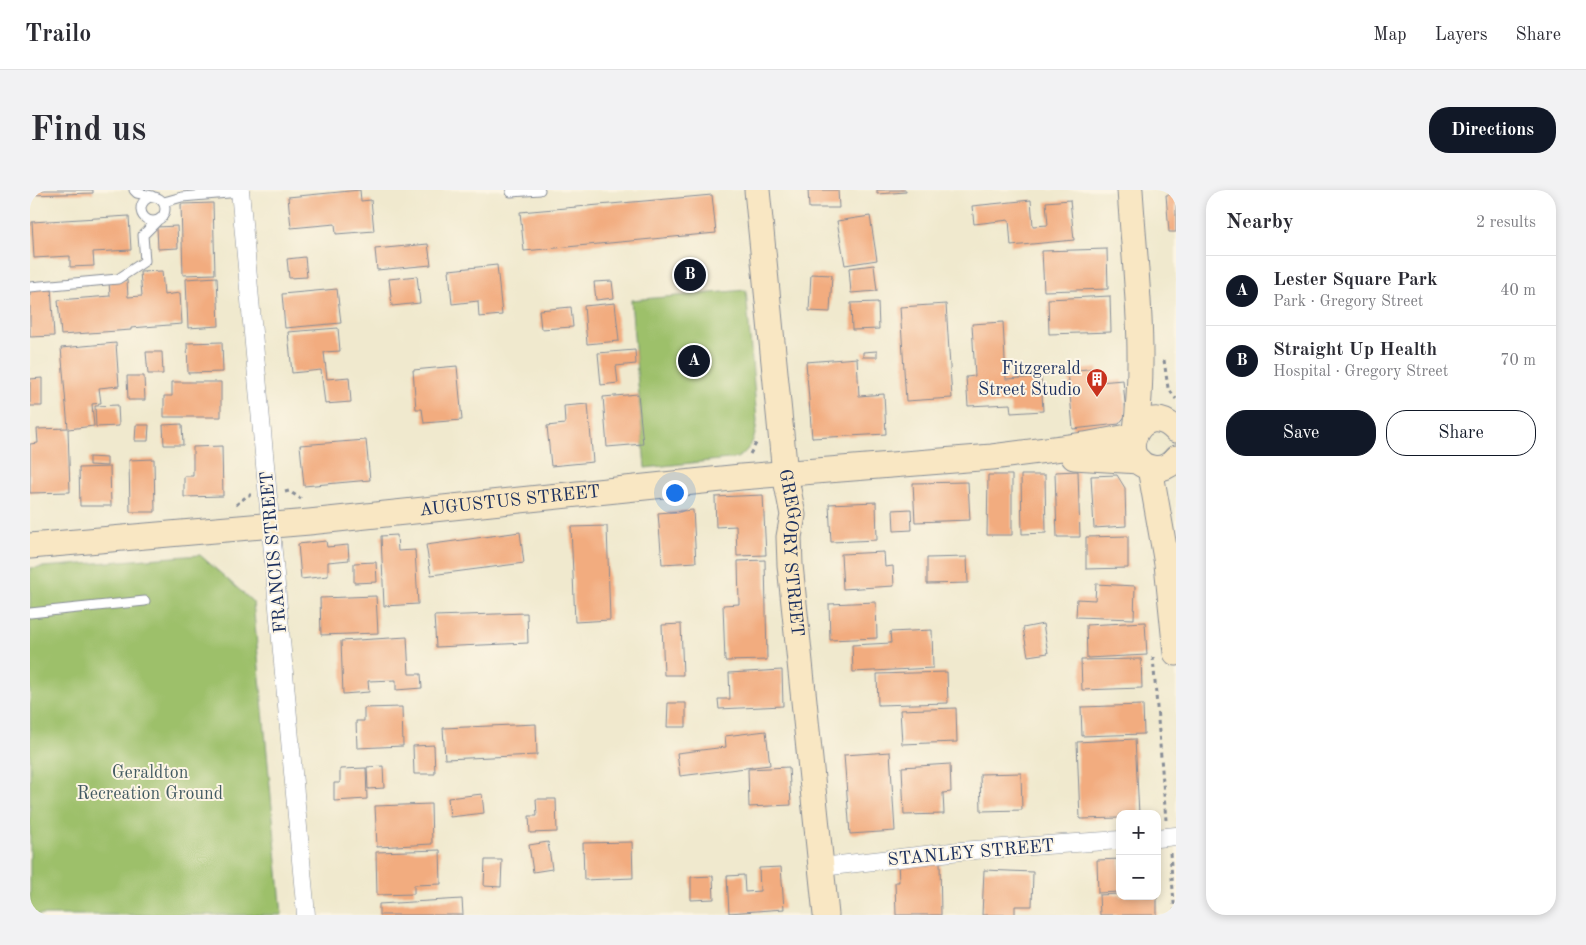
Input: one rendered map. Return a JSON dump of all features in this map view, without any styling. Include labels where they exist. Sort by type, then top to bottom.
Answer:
[{"type":"street","name":"GREGORY STREET","points":[[757,190],[784,474],[793,515],[788,537],[790,564],[826,915]]},
{"type":"street","points":[[1130,190],[1139,312],[1140,403],[1132,449],[1158,463],[1176,653]]},
{"type":"street","name":"FRANCIS STREET","points":[[240,191],[306,915]]},
{"type":"street","points":[[1139,312],[1157,399],[1172,425]]},
{"type":"street","name":"AUGUSTUS STREET","points":[[30,546],[271,526],[740,477],[992,457],[1085,445],[1135,433],[1142,424],[1149,421],[1156,420],[1172,425]]},
{"type":"street","name":"AUGUSTUS STREET","points":[[992,457],[1084,458],[1158,463]]},
{"type":"street","name":"STANLEY STREET","points":[[822,867],[960,852],[1116,840]]},
{"type":"lane","points":[[30,287],[118,279],[145,261],[143,235],[162,218],[166,208],[160,198],[137,193],[134,190]]},
{"type":"lane","points":[[511,192],[540,190]]},
{"type":"lane","points":[[164,202],[182,197],[240,191]]},
{"type":"lane","points":[[155,196],[149,196],[144,199],[140,209],[146,219],[157,221]]},
{"type":"lane","points":[[30,613],[145,601]]},
{"type":"path","points":[[1165,370],[1168,388],[1176,399]]},
{"type":"path","points":[[1167,841],[1175,915]]},
{"type":"green space","points":[[746,290],[757,421],[752,442],[746,451],[737,458],[645,468],[631,300]]},
{"type":"green space","name":"Geraldton Recreation Ground","points":[[200,555],[253,602],[282,915],[30,915],[30,568]]},
{"type":"building","points":[[31,190],[93,190],[93,193],[31,195]]},
{"type":"building","points":[[360,190],[361,201],[371,200],[374,231],[336,234],[335,224],[291,228],[288,197]]},
{"type":"building","points":[[808,190],[838,190],[839,208],[809,208]]},
{"type":"building","points":[[877,190],[906,190],[906,192],[877,194]]},
{"type":"building","points":[[1176,194],[1176,232],[1169,232],[1166,195]]},
{"type":"building","points":[[712,195],[716,233],[524,251],[520,212]]},
{"type":"building","points":[[1031,200],[1033,226],[1048,225],[1046,202],[1070,200],[1074,240],[1011,246],[1009,220],[974,224],[972,206]]},
{"type":"building","points":[[213,203],[215,274],[183,275],[181,204]]},
{"type":"building","points":[[129,216],[131,250],[93,252],[94,266],[70,267],[70,256],[34,258],[32,222]]},
{"type":"building","points":[[870,216],[877,260],[845,265],[837,221]]},
{"type":"building","points":[[177,226],[178,248],[158,249],[157,227]]},
{"type":"building","points":[[428,244],[431,265],[377,270],[375,249]]},
{"type":"building","points":[[1107,249],[1108,289],[1044,291],[1042,251]]},
{"type":"building","points":[[305,257],[307,277],[289,278],[287,259]]},
{"type":"building","points":[[497,265],[502,315],[479,317],[478,301],[452,304],[449,270]]},
{"type":"building","points":[[874,265],[877,291],[851,293],[849,268]]},
{"type":"building","points":[[162,271],[164,295],[180,293],[182,324],[61,335],[58,300],[110,296],[109,281],[127,280],[128,297],[142,296],[140,272]]},
{"type":"building","points":[[811,274],[832,275],[830,312],[809,311]]},
{"type":"building","points":[[417,276],[420,303],[392,306],[389,279]]},
{"type":"building","points":[[217,277],[219,326],[188,328],[186,279]]},
{"type":"building","points":[[612,281],[614,298],[596,300],[594,282]]},
{"type":"building","points":[[51,286],[54,336],[30,337],[30,287]]},
{"type":"building","points":[[337,289],[341,323],[285,328],[282,294]]},
{"type":"building","points":[[1110,296],[1111,332],[1049,334],[1048,299]]},
{"type":"building","points":[[878,302],[879,329],[852,330],[851,303]]},
{"type":"building","points":[[615,303],[619,341],[587,344],[584,306]]},
{"type":"building","points":[[946,304],[952,398],[906,401],[900,307]]},
{"type":"building","points":[[571,307],[573,327],[541,329],[539,310]]},
{"type":"building","points":[[1003,322],[1006,379],[1041,377],[1043,411],[1011,413],[1010,404],[968,406],[966,377],[975,376],[972,324]]},
{"type":"building","points":[[338,328],[340,351],[324,352],[327,379],[349,377],[351,402],[325,404],[321,370],[292,373],[288,332]]},
{"type":"building","points":[[222,342],[223,372],[188,373],[187,343]]},
{"type":"building","points":[[116,343],[119,386],[99,388],[101,403],[92,404],[94,426],[68,429],[70,492],[30,493],[30,444],[38,443],[37,429],[68,428],[61,348]]},
{"type":"building","points":[[635,350],[636,364],[616,366],[618,383],[601,385],[598,353]]},
{"type":"building","points":[[877,351],[877,357],[863,357],[863,352]]},
{"type":"building","points":[[146,352],[162,352],[163,374],[148,374]]},
{"type":"building","points":[[857,358],[859,396],[884,394],[886,434],[812,438],[806,362]]},
{"type":"building","points":[[457,366],[462,420],[424,423],[422,409],[416,409],[413,370]]},
{"type":"building","name":"Fitzgerald Street Studio","points":[[1097,368],[1099,382],[1123,380],[1126,415],[1119,424],[1073,429],[1068,371]]},
{"type":"building","points":[[127,376],[144,376],[145,400],[128,400]]},
{"type":"building","points":[[42,378],[42,406],[30,406],[30,379]]},
{"type":"building","points":[[172,382],[221,382],[221,417],[164,417],[164,396],[172,396]]},
{"type":"building","points":[[638,394],[643,444],[607,447],[603,397]]},
{"type":"building","points":[[588,404],[593,462],[551,466],[547,426],[565,424],[564,406]]},
{"type":"building","points":[[118,405],[119,426],[96,427],[95,406]]},
{"type":"building","points":[[182,424],[183,445],[164,445],[163,425]]},
{"type":"building","points":[[136,425],[149,425],[148,441],[135,441]]},
{"type":"building","points":[[366,440],[370,480],[304,486],[300,445]]},
{"type":"building","points":[[222,446],[223,496],[184,497],[184,476],[193,476],[193,447]]},
{"type":"building","points":[[89,457],[107,458],[107,466],[89,465]]},
{"type":"building","points":[[154,459],[155,512],[130,512],[129,460]]},
{"type":"building","points":[[110,467],[111,506],[80,506],[79,468]]},
{"type":"building","points":[[1078,471],[1080,537],[1057,537],[1055,472]]},
{"type":"building","points":[[988,475],[1012,475],[1012,535],[987,535]]},
{"type":"building","points":[[1021,475],[1045,475],[1046,533],[1022,534]]},
{"type":"building","points":[[1117,475],[1125,488],[1126,526],[1094,528],[1091,476]]},
{"type":"building","points":[[968,482],[970,520],[915,522],[913,483]]},
{"type":"building","points":[[763,495],[766,555],[737,556],[736,526],[716,527],[715,497]]},
{"type":"building","points":[[876,502],[877,540],[831,542],[829,504]]},
{"type":"building","points":[[911,509],[912,530],[894,531],[893,510]]},
{"type":"building","points":[[693,510],[696,562],[662,564],[658,513]]},
{"type":"building","points":[[607,526],[610,620],[575,622],[571,527]]},
{"type":"building","points":[[520,532],[524,563],[431,575],[426,545]]},
{"type":"building","points":[[397,535],[398,551],[415,550],[418,604],[384,606],[381,536]]},
{"type":"building","points":[[1128,536],[1128,568],[1086,569],[1086,537]]},
{"type":"building","points":[[326,541],[327,547],[348,545],[349,560],[328,562],[328,576],[301,579],[298,544]]},
{"type":"building","points":[[884,552],[885,567],[893,566],[894,586],[843,589],[841,554]]},
{"type":"building","points":[[967,557],[968,583],[927,584],[927,558]]},
{"type":"building","points":[[765,560],[767,660],[725,661],[723,605],[739,604],[738,561]]},
{"type":"building","points":[[376,562],[377,582],[354,583],[354,563]]},
{"type":"building","points":[[1096,584],[1135,586],[1134,619],[1076,617],[1077,599],[1095,600]]},
{"type":"building","points":[[376,596],[378,633],[321,635],[320,598]]},
{"type":"building","points":[[876,602],[877,638],[830,640],[829,604]]},
{"type":"building","points":[[527,613],[528,643],[436,647],[434,616]]},
{"type":"building","points":[[1145,622],[1147,655],[1087,658],[1086,625]]},
{"type":"building","points":[[681,624],[683,675],[664,675],[662,625]]},
{"type":"building","points":[[1043,624],[1048,653],[1028,656],[1023,628]]},
{"type":"building","points":[[932,630],[933,668],[853,672],[852,645],[891,643],[890,632]]},
{"type":"building","points":[[407,637],[409,674],[421,674],[422,688],[396,690],[396,680],[368,681],[369,692],[343,694],[341,641]]},
{"type":"building","points":[[1141,659],[1142,688],[1082,690],[1081,660]]},
{"type":"building","points":[[782,670],[783,706],[719,709],[718,699],[730,699],[729,673]]},
{"type":"building","points":[[947,672],[948,703],[878,705],[877,674]]},
{"type":"building","points":[[668,703],[686,703],[686,727],[667,727]]},
{"type":"building","points":[[1143,705],[1144,734],[1082,736],[1081,707]]},
{"type":"building","points":[[402,707],[403,746],[357,748],[356,721],[364,721],[364,708]]},
{"type":"building","points":[[956,708],[957,742],[902,744],[900,710]]},
{"type":"building","points":[[536,724],[537,755],[445,759],[443,728]]},
{"type":"building","points":[[766,731],[770,765],[680,776],[677,753],[726,747],[725,736]]},
{"type":"building","points":[[1135,739],[1139,810],[1116,810],[1116,818],[1080,819],[1077,742]]},
{"type":"building","points":[[434,745],[435,774],[414,774],[413,746]]},
{"type":"building","points":[[890,752],[895,831],[850,834],[844,755]]},
{"type":"building","points":[[950,764],[951,792],[943,793],[944,814],[904,815],[902,767]]},
{"type":"building","points":[[383,766],[384,788],[368,789],[367,767]]},
{"type":"building","points":[[789,767],[791,805],[749,807],[748,769]]},
{"type":"building","points":[[366,768],[367,799],[334,801],[334,783],[340,783],[340,769]]},
{"type":"building","points":[[1021,773],[1022,810],[981,811],[980,774]]},
{"type":"building","points":[[482,794],[484,813],[450,817],[448,798]]},
{"type":"building","points":[[536,799],[556,799],[557,832],[530,833],[529,816],[537,816]]},
{"type":"building","points":[[431,804],[432,844],[377,847],[375,806]]},
{"type":"building","points":[[548,842],[552,869],[533,872],[529,845]]},
{"type":"building","points":[[632,842],[633,878],[584,880],[583,843]]},
{"type":"building","points":[[440,850],[441,884],[414,885],[414,894],[377,895],[376,852]]},
{"type":"building","points":[[1116,859],[1116,892],[1098,893],[1097,860]]},
{"type":"building","points":[[485,860],[502,860],[501,887],[484,886]]},
{"type":"building","points":[[940,861],[941,915],[896,915],[895,882],[899,882],[898,862]]},
{"type":"building","points":[[781,867],[784,909],[729,913],[727,876],[744,875],[745,892],[760,891],[759,868]]},
{"type":"building","points":[[984,870],[1033,872],[1032,906],[1015,906],[1015,915],[982,915]]},
{"type":"building","points":[[713,876],[714,899],[691,900],[691,877]]},
{"type":"building","points":[[1116,894],[1116,900],[1157,900],[1157,915],[1100,915],[1099,895]]},
{"type":"building","points":[[462,899],[463,915],[379,915],[379,904]]},
{"type":"place","name":"Straight Up Health","points":[[690,275]]},
{"type":"place","name":"Lester Square Park","points":[[694,361]]},
{"type":"place","name":"Fitzgerald Street Studio","points":[[1097,398]]}]
